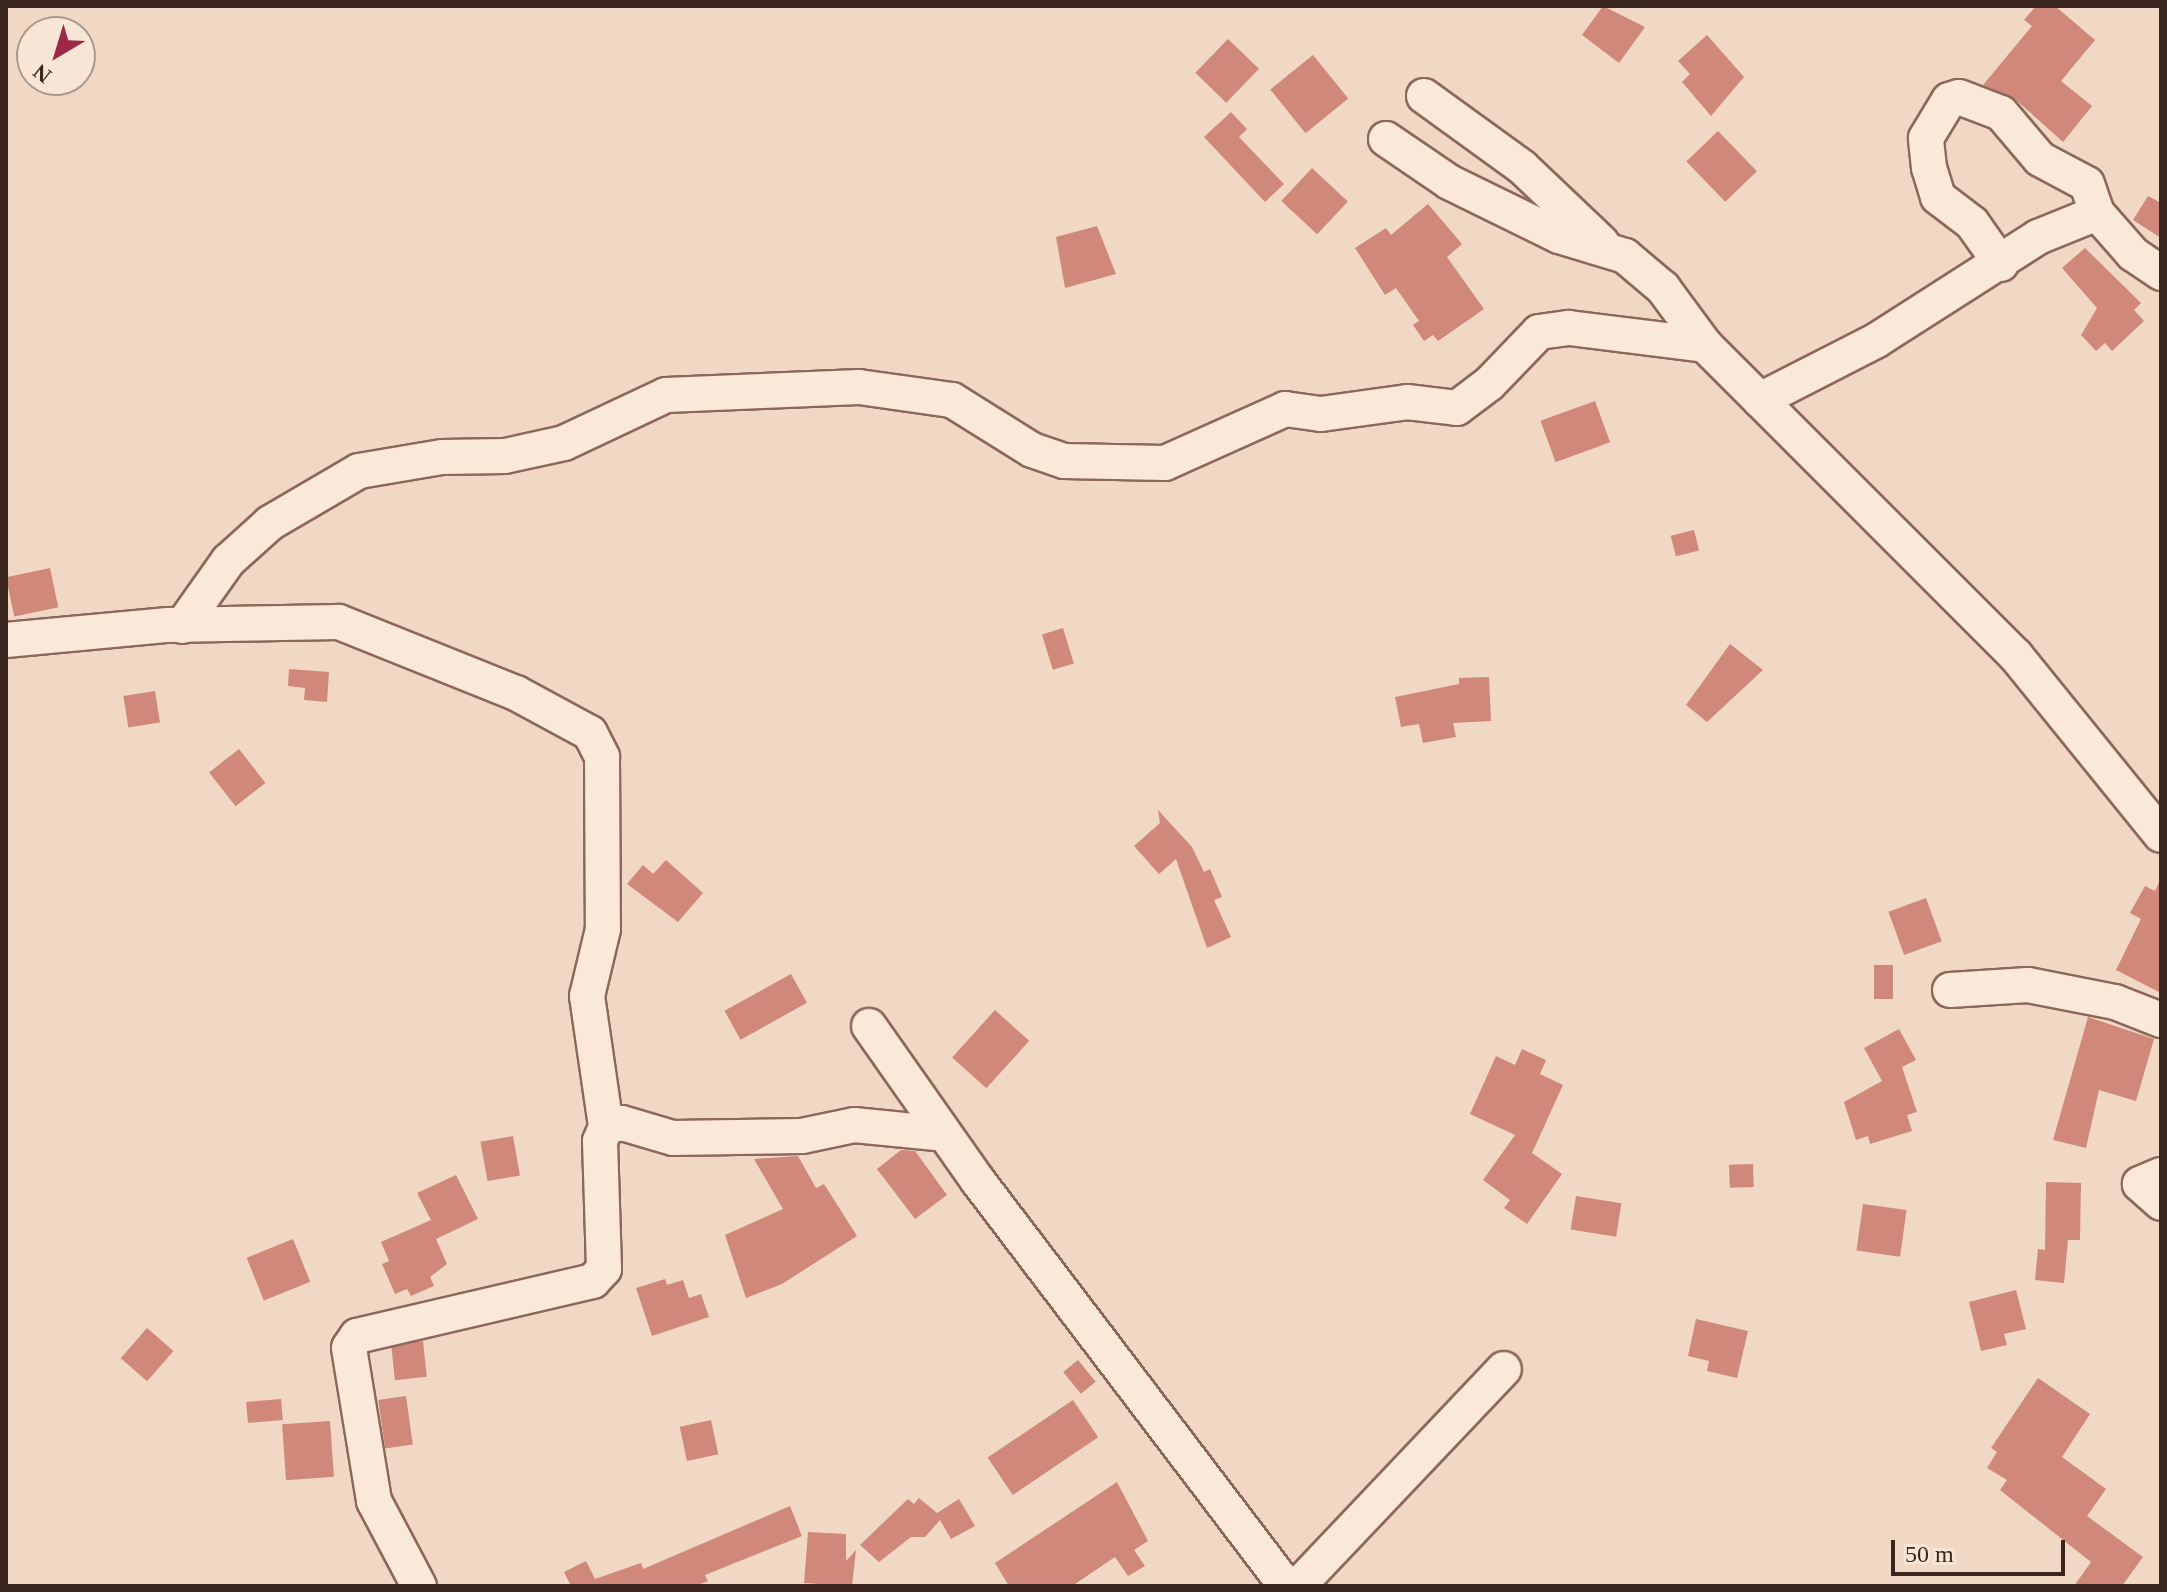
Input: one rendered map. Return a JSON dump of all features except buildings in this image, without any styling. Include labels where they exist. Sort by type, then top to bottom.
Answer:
[{"type":"street","points":[[1424,96],[1522,167],[1604,245],[1663,288],[1705,345],[2016,656],[2161,835]]},
{"type":"street","points":[[2001,264],[1972,223],[1938,197],[1929,168],[1926,138],[1949,100],[1959,97],[2001,113],[2040,159],[2087,184],[2097,213],[2133,254],[2161,273]]},
{"type":"street","points":[[1386,139],[1449,182],[1559,236],[1604,245]]},
{"type":"street","points":[[1760,400],[1877,340],[2001,264],[2038,237],[2097,213]]},
{"type":"street","points":[[182,626],[228,561],[270,523],[359,471],[442,457],[505,456],[564,443],[666,395],[859,387],[952,400],[1032,450],[1064,461],[1165,463],[1285,409],[1321,414],[1407,402],[1457,408],[1539,332],[1569,328],[1705,345]]},
{"type":"street","points":[[6,640],[182,626],[339,622],[516,693],[590,733],[602,757],[605,786],[603,929],[587,996],[606,1127],[600,1141],[600,1275],[352,1340],[348,1361],[374,1501],[419,1586]]},
{"type":"street","points":[[1950,990],[2028,985],[2115,1002],[2161,1020]]},
{"type":"street","points":[[869,1026],[944,1134],[1286,1586]]},
{"type":"street","points":[[606,1127],[622,1123],[673,1138],[802,1136],[854,1125],[944,1134]]},
{"type":"street","points":[[2161,1175],[2140,1184],[2161,1203]]},
{"type":"street","points":[[1298,1586],[1504,1369]]}]
